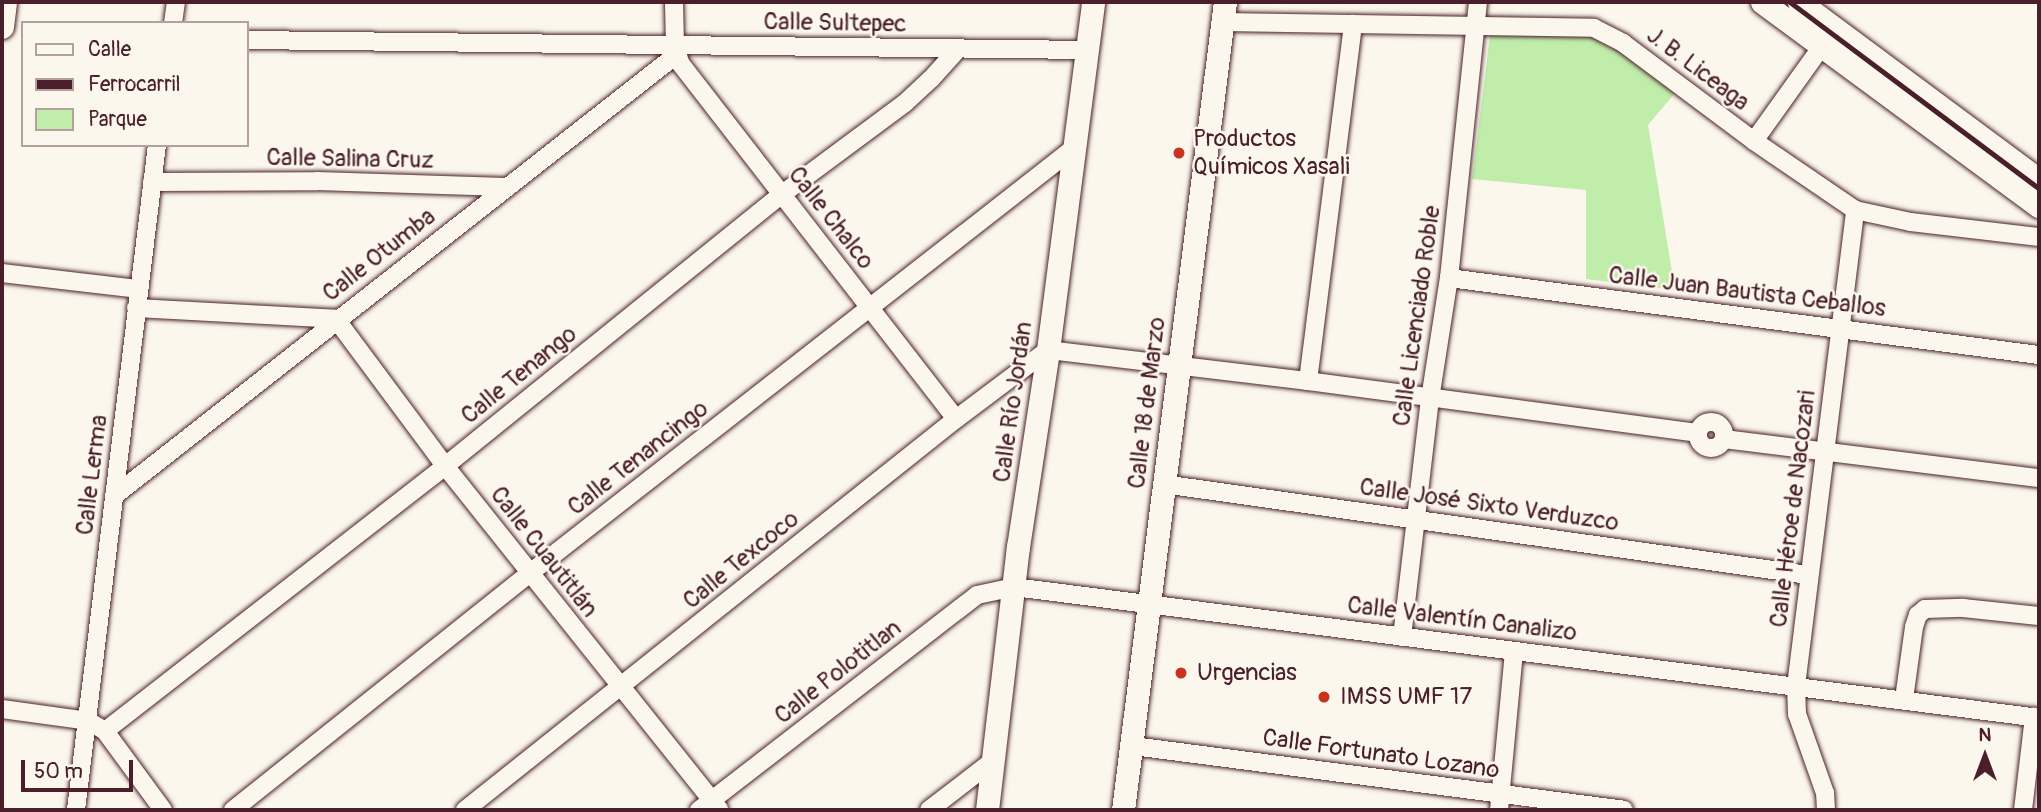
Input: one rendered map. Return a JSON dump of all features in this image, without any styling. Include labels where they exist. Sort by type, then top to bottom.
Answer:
[{"type":"main road","points":[[2,27],[5,2]]},
{"type":"street","points":[[173,21],[176,2]]},
{"type":"street","points":[[674,2],[675,50]]},
{"type":"street","name":"Calle Río Jordán","points":[[987,810],[1014,587],[1093,2]]},
{"type":"street","name":"Calle Licenciado Roble","points":[[1402,636],[1430,399],[1449,278],[1478,2]]},
{"type":"street","points":[[1762,2],[2039,205]]},
{"type":"street","points":[[1800,2],[2039,180]]},
{"type":"street","name":"J. B. Liceaga","points":[[1223,12],[1353,24],[1583,26],[1606,32],[1754,141],[1855,210],[1900,220],[2039,237]]},
{"type":"street","name":"Calle 18 de Marzo","points":[[1123,810],[1223,12]]},
{"type":"street","points":[[1308,381],[1353,24]]},
{"type":"street","name":"Calle Sultepec","points":[[248,40],[675,50],[1087,50]]},
{"type":"street","points":[[1754,141],[1822,46]]},
{"type":"street","name":"Calle Otumba","points":[[114,496],[505,187],[593,122],[675,50]]},
{"type":"street","name":"Calle Chalco","points":[[675,50],[696,86],[956,419]]},
{"type":"street","name":"Calle Tenango","points":[[105,731],[445,467],[781,195],[905,103],[957,50]]},
{"type":"street","name":"Calle Lerma","points":[[76,810],[157,147]]},
{"type":"street","name":"Calle Tenancingo","points":[[233,810],[530,573],[1074,148]]},
{"type":"street","name":"Calle Salina Cruz","points":[[152,182],[317,181],[505,187]]},
{"type":"street","name":"Calle Héroe de Nacozari","points":[[1826,810],[1825,793],[1797,713],[1796,686],[1855,210]]},
{"type":"street","points":[[2,273],[139,289]]},
{"type":"street","name":"Calle Juan Bautista Ceballos","points":[[1449,278],[2039,355]]},
{"type":"street","points":[[136,307],[336,319]]},
{"type":"street","name":"Calle Cuautitlán","points":[[336,319],[445,467],[621,689],[710,807]]},
{"type":"street","points":[[1048,350],[1308,381],[1698,433],[1702,425],[1711,421],[1720,425],[1724,439],[1825,449],[2039,478]]},
{"type":"street","name":"Calle Texcoco","points":[[466,810],[956,419],[1048,350]]},
{"type":"street","name":"Calle José Sixto Verduzco","points":[[1163,484],[1808,575]]},
{"type":"street","name":"Calle Valentín Canalizo","points":[[1014,587],[2037,718]]},
{"type":"street","name":"Calle Polotitlan","points":[[710,807],[977,595],[1014,587]]},
{"type":"street","points":[[1904,699],[1914,627],[1918,615],[1925,609],[1963,608],[2039,616]]},
{"type":"street","points":[[1500,802],[1514,652]]},
{"type":"street","points":[[2,709],[88,721],[105,731],[163,810]]},
{"type":"street","points":[[2023,810],[2037,718]]},
{"type":"street","name":"Calle Fortunato Lozano","points":[[1133,746],[1500,802],[1624,810]]},
{"type":"street","points":[[929,810],[994,760]]},
{"type":"green space","points":[[1490,35],[1600,36],[1675,93],[1648,125],[1675,290],[1586,279],[1586,190],[1472,179]]},
{"type":"railway","points":[[1790,2],[2039,188]]},
{"type":"place","name":"Productos Químicos Xasali","points":[[1179,153]]},
{"type":"place","name":"Urgencias","points":[[1181,673]]},
{"type":"place","name":"IMSS UMF 17","points":[[1324,697]]}]
